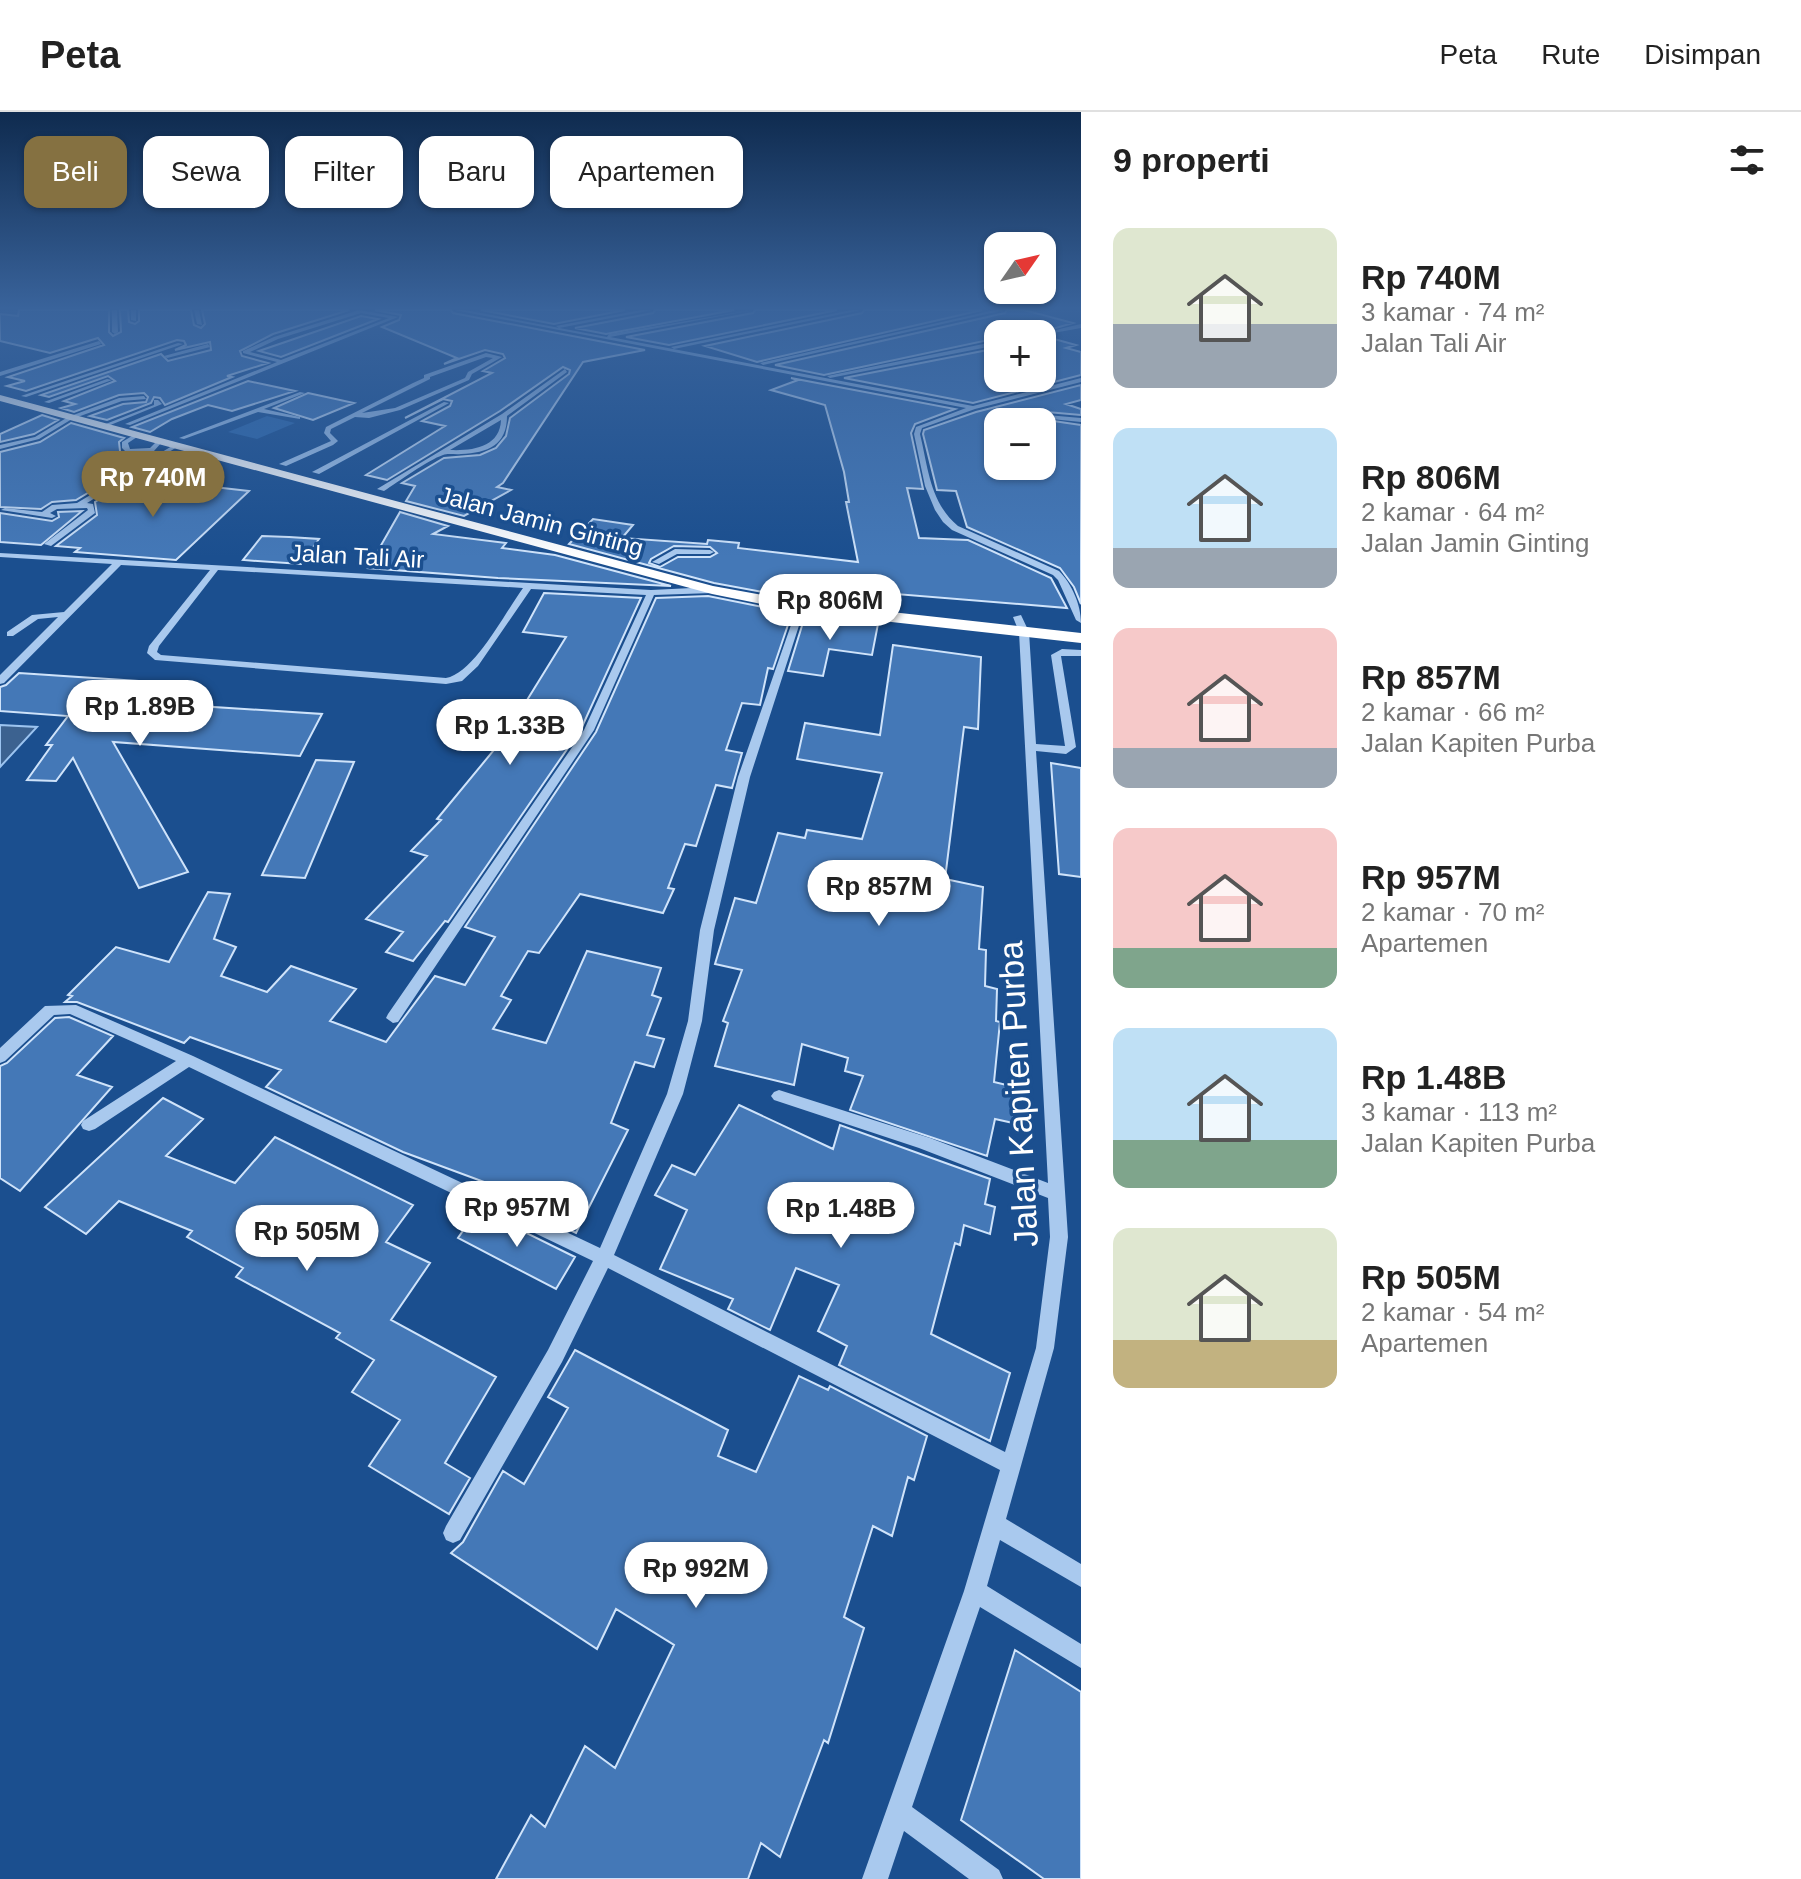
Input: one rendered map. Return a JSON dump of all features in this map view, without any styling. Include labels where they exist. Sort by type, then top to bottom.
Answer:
[{"type":"highway","name":"Jalan Jamin Ginting","points":[[12,392],[84,412],[182,446],[712,590],[797,596],[1021,624],[1081,638]]},
{"type":"highway","name":"Jalan Jamin Ginting","points":[[0,398],[101,427],[126,427],[158,443],[283,464],[797,596]]},
{"type":"highway","name":"Jalan Jamin Ginting","points":[[1021,624],[1081,622]]},
{"type":"street","points":[[24,396],[35,392]]},
{"type":"street","points":[[47,402],[74,392]]},
{"type":"street","points":[[101,427],[126,427],[212,392]]},
{"type":"street","points":[[283,464],[331,444],[335,441],[326,430],[399,392]]},
{"type":"street","points":[[353,415],[387,414],[431,392]]},
{"type":"street","points":[[381,489],[504,415],[535,392]]},
{"type":"street","points":[[895,392],[973,408]]},
{"type":"street","points":[[1033,392],[973,408],[919,427],[917,434],[935,507],[944,521],[1056,573],[1062,579],[1081,622]]},
{"type":"street","points":[[79,505],[182,446],[257,410],[302,393]]},
{"type":"street","points":[[0,447],[37,438],[70,418],[121,399],[144,398]]},
{"type":"street","points":[[126,427],[159,404],[156,401]]},
{"type":"street","points":[[316,472],[446,403]]},
{"type":"street","points":[[257,410],[298,418]]},
{"type":"street","points":[[444,452],[474,453],[489,448],[503,430],[504,415]]},
{"type":"street","points":[[1056,418],[1081,420]]},
{"type":"street","points":[[159,471],[182,446]]},
{"type":"street","points":[[5,510],[48,515],[55,507],[90,506],[92,511],[48,544]]},
{"type":"street","points":[[656,562],[675,551],[710,552]]},
{"type":"street","name":"Jalan Tali Air","points":[[0,555],[651,593],[712,590]]},
{"type":"street","points":[[0,681],[119,562]]},
{"type":"street","points":[[215,569],[154,646],[152,653],[158,658],[446,681],[459,679],[475,664],[529,585]]},
{"type":"street","points":[[393,1018],[589,730],[651,593]]},
{"type":"street","points":[[453,1533],[555,1356],[604,1258],[675,1094],[695,1021],[707,930],[744,777],[797,596]]},
{"type":"street","points":[[10,634],[38,614],[66,615]]},
{"type":"street","name":"Jalan Kapiten Purba","points":[[875,1879],[975,1591],[1045,1348],[1059,1237],[1021,624]]},
{"type":"street","points":[[1030,747],[1066,751],[1071,747],[1056,655],[1062,652],[1081,653]]},
{"type":"street","points":[[0,1057],[40,1017],[59,1008],[71,1009],[188,1060],[604,1258],[1010,1465]]},
{"type":"street","points":[[89,1125],[188,1060]]},
{"type":"street","points":[[779,1096],[924,1143],[1057,1194]]},
{"type":"street","points":[[994,1524],[1081,1576]]},
{"type":"street","points":[[975,1591],[1081,1657]]},
{"type":"street","points":[[898,1812],[990,1879]]},
{"type":"shaded area","points":[[267,416],[295,423],[257,439],[228,432]]},
{"type":"shaded area","points":[[0,725],[37,727],[0,767]]},
{"type":"building","points":[[48,392],[62,392],[49,397],[41,395]]},
{"type":"building","points":[[86,392],[195,392],[165,405],[160,398],[154,397],[151,403],[107,420],[90,416],[123,404],[146,402],[148,397],[144,393],[119,395],[74,412],[61,408],[75,404],[64,401]]},
{"type":"building","points":[[219,392],[290,392],[232,411],[208,405],[172,419],[150,432],[132,427]]},
{"type":"building","points":[[454,392],[527,392],[387,480],[366,475],[445,426],[422,421],[450,406],[452,401],[443,399],[405,418]]},
{"type":"building","points":[[544,392],[563,392],[503,483],[497,487],[511,490],[464,516],[406,501],[415,486],[402,483],[444,458],[480,455],[496,448],[506,436],[510,418]]},
{"type":"building","points":[[780,392],[867,392],[955,409],[915,424],[911,433],[923,489],[907,488],[919,538],[968,540],[1051,578],[1067,608],[884,593],[881,608],[801,599],[714,583],[569,544],[593,519],[633,525],[622,538],[739,543],[738,548],[858,562],[846,502],[849,502],[844,472],[825,405]],"holes":[[[674,546],[710,547],[717,553],[710,557],[678,557],[660,567],[649,563]]]},
{"type":"building","points":[[919,392],[1014,392],[973,403]]},
{"type":"building","points":[[1052,392],[1081,392],[1081,400],[1066,404],[1081,409],[1081,415],[1056,413],[1056,408],[992,408]]},
{"type":"building","points":[[308,393],[354,403],[313,420],[274,408]]},
{"type":"building","points":[[984,410],[984,480],[1056,480],[1056,421],[1081,425],[1081,604],[1074,587],[1060,568],[967,527],[956,491],[937,490],[924,430]]},
{"type":"building","points":[[42,415],[58,420],[34,434],[0,442],[0,434]]},
{"type":"building","points":[[71,423],[124,438],[119,442],[120,451],[103,461],[130,464],[116,472],[121,473],[76,500],[52,502],[41,509],[0,507],[0,452],[40,442]]},
{"type":"building","points":[[137,476],[249,491],[176,560],[75,552],[80,548],[56,546],[97,515],[95,502]]},
{"type":"building","points":[[82,511],[41,545],[0,542],[0,513],[52,521],[59,517],[58,512]]},
{"type":"building","points":[[400,512],[448,526],[433,534],[506,543],[502,548],[555,555],[671,586],[368,568]]},
{"type":"building","points":[[262,536],[319,539],[301,564],[243,560]]},
{"type":"building","points":[[544,593],[641,598],[581,729],[448,922],[445,921],[413,961],[386,952],[403,932],[366,919],[427,856],[411,851],[441,820],[437,819],[503,739],[566,637],[523,632]]},
{"type":"building","points":[[708,596],[792,613],[773,669],[768,668],[760,705],[742,703],[726,750],[742,753],[732,788],[716,785],[696,846],[685,844],[668,888],[674,889],[663,913],[580,894],[539,953],[528,951],[501,996],[511,1000],[493,1029],[546,1043],[587,951],[661,968],[652,995],[661,998],[647,1035],[664,1039],[654,1067],[635,1062],[611,1123],[628,1130],[576,1233],[490,1193],[495,1186],[403,1152],[266,1087],[281,1070],[190,1037],[184,1043],[77,1002],[65,1002],[72,996],[68,995],[116,947],[169,962],[208,892],[230,894],[214,939],[236,947],[221,976],[267,992],[291,966],[356,989],[330,1021],[386,1042],[435,976],[465,985],[495,937],[465,927],[596,732],[656,598]]},
{"type":"building","points":[[805,616],[878,624],[872,655],[829,649],[823,676],[788,671]]},
{"type":"building","points":[[893,645],[981,657],[978,729],[964,727],[945,879],[983,887],[979,949],[986,950],[985,986],[997,989],[996,1021],[1000,1022],[994,1082],[1015,1087],[1013,1123],[995,1119],[987,1156],[850,1110],[863,1076],[845,1071],[848,1058],[802,1044],[794,1085],[715,1066],[728,1023],[723,1021],[742,970],[715,964],[735,898],[756,903],[778,833],[805,838],[807,830],[862,839],[882,773],[797,759],[805,723],[880,735]]},
{"type":"building","points":[[19,673],[182,684],[168,704],[322,714],[300,756],[113,742],[188,872],[139,888],[73,758],[56,781],[27,780],[52,745],[46,745],[68,716],[0,711],[0,687]]},
{"type":"building","points":[[316,760],[354,762],[305,878],[262,875]]},
{"type":"building","points":[[1051,763],[1081,768],[1081,877],[1059,874]]},
{"type":"building","points":[[69,1017],[113,1036],[77,1075],[112,1087],[20,1191],[0,1178],[0,1066],[55,1018]]},
{"type":"building","points":[[163,1098],[203,1119],[166,1156],[235,1183],[275,1137],[413,1205],[386,1242],[430,1263],[391,1320],[496,1377],[445,1463],[470,1478],[449,1514],[369,1466],[400,1420],[352,1392],[374,1360],[336,1338],[340,1333],[236,1277],[243,1268],[187,1237],[192,1231],[119,1201],[86,1234],[45,1207]]},
{"type":"building","points":[[739,1105],[833,1149],[840,1125],[990,1179],[985,1204],[995,1207],[990,1234],[964,1225],[960,1245],[955,1243],[931,1334],[1010,1373],[990,1441],[839,1365],[847,1346],[818,1331],[839,1285],[796,1268],[770,1330],[728,1309],[733,1299],[660,1269],[687,1210],[655,1195],[672,1165],[695,1175]]},
{"type":"building","points":[[478,1209],[575,1257],[556,1289],[458,1238]]},
{"type":"building","points":[[575,1350],[728,1430],[718,1456],[756,1472],[799,1376],[828,1390],[830,1386],[927,1436],[914,1480],[908,1477],[892,1536],[873,1526],[844,1617],[864,1628],[828,1743],[824,1740],[780,1857],[761,1843],[748,1879],[496,1879],[531,1815],[545,1827],[585,1746],[615,1768],[674,1645],[616,1609],[597,1649],[451,1553],[463,1542],[503,1471],[524,1484],[568,1408],[548,1397]]},
{"type":"building","points":[[1015,1650],[1081,1692],[1081,1879],[1044,1879],[961,1820]]}]
